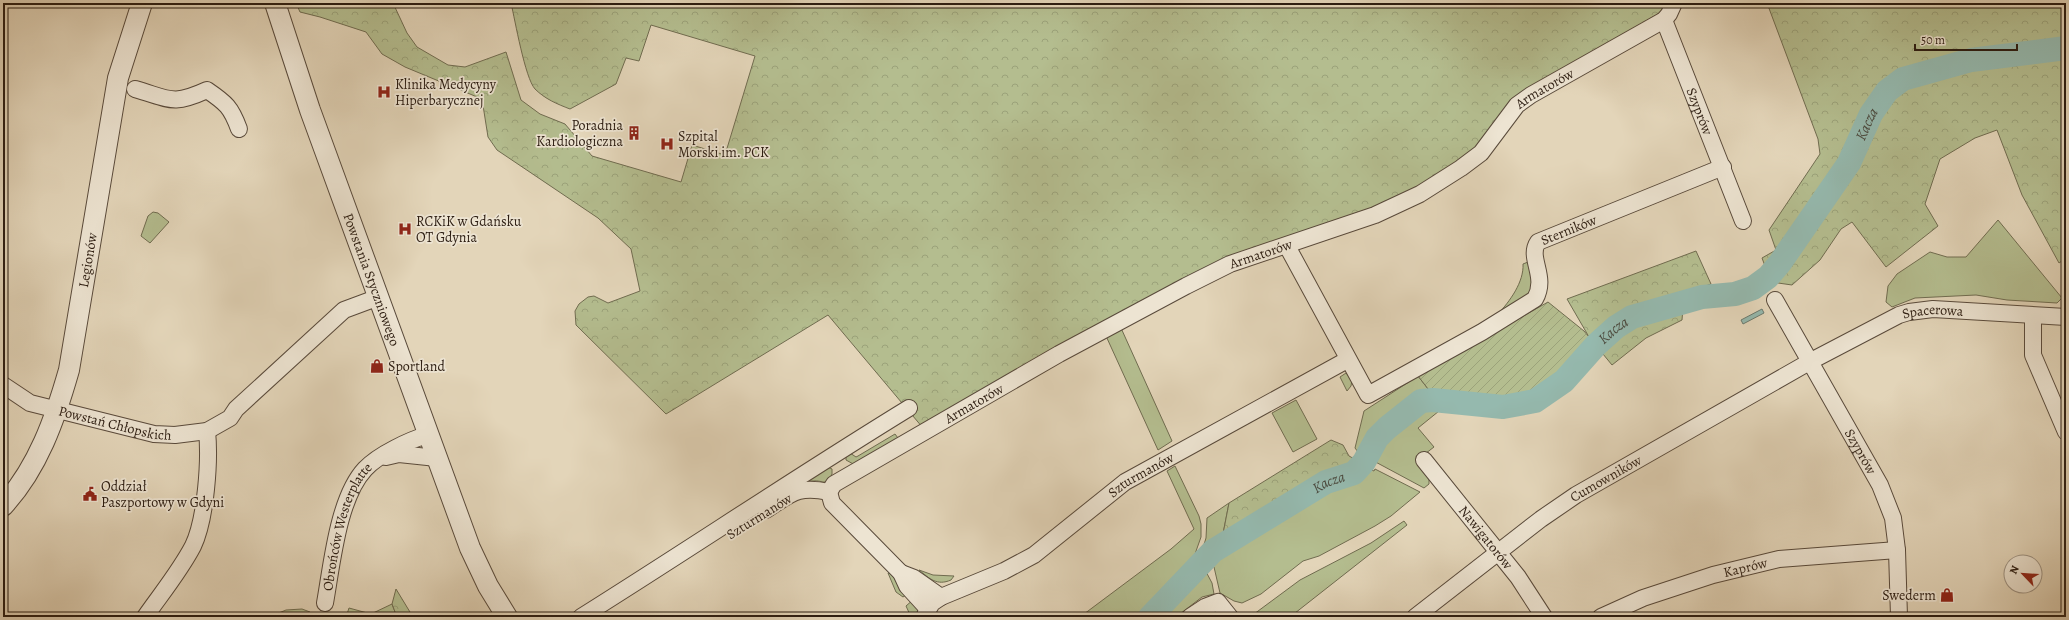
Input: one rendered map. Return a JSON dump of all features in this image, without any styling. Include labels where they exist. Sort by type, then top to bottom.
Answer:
[{"type":"street","name":"Legionów","points":[[3,506],[23,479],[40,450],[57,411],[69,370],[118,78],[142,3]]},
{"type":"street","name":"Powstania Styczniowego","points":[[275,3],[310,110],[475,561],[507,617]]},
{"type":"street","points":[[1664,20],[1669,14],[1674,3]]},
{"type":"street","name":"Szyprów","points":[[1664,20],[1723,166],[1743,221]]},
{"type":"street","name":"Armatorów","points":[[828,492],[834,484],[844,478],[1059,354],[1180,289],[1230,264],[1375,215],[1420,194],[1461,168],[1481,153],[1517,105],[1531,95],[1664,20]]},
{"type":"street","points":[[136,89],[173,101],[188,99],[207,90],[226,102],[233,111],[239,129]]},
{"type":"street","name":"Sterników","points":[[1347,360],[1368,395],[1482,332],[1535,298],[1540,290],[1541,280],[1534,252],[1538,242],[1723,166]]},
{"type":"street","points":[[1287,246],[1347,360]]},
{"type":"street","name":"Powstań Chłopskich","points":[[3,385],[30,403],[57,411],[154,434],[176,436],[207,431],[230,418],[236,409],[344,310],[379,297]]},
{"type":"street","name":"Szyprów","points":[[1775,300],[1880,485],[1893,518],[1897,550],[1899,617]]},
{"type":"street","name":"Spacerowa","points":[[1811,361],[1889,319],[1909,312],[1933,309],[2066,317]]},
{"type":"street","points":[[2033,316],[2033,356],[2066,432]]},
{"type":"street","name":"Szturmanów","points":[[600,617],[789,495],[810,488],[828,492],[832,503],[901,573],[907,586],[926,613],[941,597],[1004,571],[1034,555],[1125,482],[1347,360]]},
{"type":"street","name":"Cumowników","points":[[1415,617],[1541,519],[1576,495],[1811,361]]},
{"type":"street","points":[[844,478],[831,458],[909,408]]},
{"type":"street","points":[[145,617],[183,562],[201,524],[208,443],[207,431]]},
{"type":"street","name":"Obrońców Westerplatte","points":[[325,603],[344,509],[349,494],[365,469],[379,458],[411,440],[429,434]]},
{"type":"street","name":"Obrońców Westerplatte","points":[[379,458],[399,454],[437,458]]},
{"type":"street","name":"Szturmanów","points":[[581,617],[734,520],[779,488],[831,458]]},
{"type":"street","name":"Nawigatorów","points":[[1424,460],[1518,577],[1544,617]]},
{"type":"street","name":"Kaprów","points":[[1601,617],[1643,598],[1699,580],[1779,559],[1897,550]]},
{"type":"street","name":"Szturmanów","points":[[901,573],[914,578],[941,597]]},
{"type":"street","points":[[1190,617],[1205,607],[1218,602],[1230,617]]},
{"type":"green space","points":[[296,3],[393,3],[407,33],[417,47],[448,65],[465,67],[506,52],[521,100],[540,114],[565,124],[592,156],[681,182],[692,145],[725,155],[755,56],[651,25],[639,61],[626,58],[616,84],[570,109],[543,96],[531,83],[524,61],[511,3],[1669,3],[1665,10],[1523,92],[1474,149],[1454,166],[1402,198],[1280,242],[923,428],[828,315],[666,414],[576,325],[575,311],[579,304],[588,297],[594,296],[608,303],[640,291],[631,249],[598,218],[497,150],[488,137],[482,99],[405,67],[382,54],[366,32],[300,12]]},
{"type":"green space","points":[[1767,3],[2066,3],[2066,258],[2059,263],[2022,195],[1997,130],[1975,138],[1940,159],[1925,204],[1938,226],[1886,267],[1852,222],[1841,229],[1820,260],[1792,285],[1771,282],[1762,258],[1776,250],[1769,230],[1820,154],[1818,139]]},
{"type":"green space","points":[[153,212],[158,213],[169,222],[150,243],[141,236],[148,216]]},
{"type":"green space","points":[[1998,220],[2062,298],[2057,303],[2007,300],[1976,295],[1915,298],[1892,307],[1886,302],[1888,286],[1897,274],[1930,252],[1947,257],[1966,257]]},
{"type":"green space","points":[[1696,251],[1711,284],[1684,294],[1682,320],[1646,338],[1612,365],[1589,337],[1567,299]]},
{"type":"green space","points":[[1533,260],[1532,295],[1498,314],[1519,284],[1523,271],[1523,264]]},
{"type":"green space","points":[[1548,302],[1584,331],[1594,343],[1534,392],[1519,398],[1468,394],[1437,396],[1432,394],[1418,376]]},
{"type":"green space","points":[[1121,328],[1172,441],[1158,450],[1106,336]]},
{"type":"green space","points":[[1346,373],[1352,380],[1351,386],[1347,391],[1340,377]]},
{"type":"green space","points":[[1418,376],[1432,394],[1411,404],[1393,418],[1371,445],[1365,455],[1358,452],[1355,448],[1364,411]]},
{"type":"green space","points":[[1296,400],[1317,439],[1293,452],[1272,413]]},
{"type":"green space","points":[[1432,403],[1440,403],[1444,407],[1418,428],[1434,447],[1417,460],[1429,477],[1429,484],[1424,488],[1370,459],[1381,441],[1404,417],[1422,406]]},
{"type":"green space","points":[[895,434],[898,438],[855,465],[846,460],[846,456],[850,453],[856,457]]},
{"type":"green space","points":[[1331,440],[1343,445],[1349,456],[1360,462],[1352,470],[1330,477],[1292,498],[1223,543],[1222,539],[1229,503]]},
{"type":"green space","points":[[1175,466],[1199,516],[1201,524],[1201,537],[1195,554],[1200,561],[1146,617],[1080,617],[1171,549],[1194,529],[1167,471]]},
{"type":"green space","points":[[828,467],[832,469],[832,474],[826,482],[811,481],[800,483]]},
{"type":"green space","points":[[1364,467],[1374,471],[1375,469],[1420,492],[1391,516],[1375,526],[1319,556],[1303,561],[1261,594],[1242,603],[1234,601],[1220,593],[1214,567],[1209,562],[1242,538],[1328,487],[1357,476]]},
{"type":"green space","points":[[1229,503],[1222,539],[1223,543],[1211,546],[1204,552],[1202,551],[1206,538],[1207,518]]},
{"type":"green space","points":[[1404,521],[1407,525],[1290,617],[1250,617],[1300,580],[1371,543]]},
{"type":"green space","points":[[1203,566],[1212,583],[1214,594],[1202,597],[1176,617],[1154,617],[1181,587]]},
{"type":"green space","points":[[919,570],[933,575],[954,576],[951,580],[946,582],[938,582],[930,579]]},
{"type":"green space","points":[[888,573],[891,573],[904,589],[906,595],[903,597],[896,592]]},
{"type":"green space","points":[[396,589],[413,617],[397,617],[392,604]]},
{"type":"green space","points":[[914,599],[918,609],[917,615],[911,617],[906,606]]},
{"type":"green space","points":[[392,604],[397,617],[346,617],[349,608],[371,614]]},
{"type":"green space","points":[[302,609],[310,612],[312,617],[269,617],[286,610]]},
{"type":"water","points":[[1762,309],[1764,313],[1743,324],[1741,320]]},
{"type":"waterway","name":"Kacza","points":[[1150,617],[1213,551],[1326,482],[1354,473],[1364,462],[1377,438],[1387,428],[1421,401],[1433,400],[1503,407],[1535,401],[1564,381],[1596,345],[1616,327],[1632,317],[1702,297],[1735,294],[1753,288],[1768,277],[1780,263],[1849,163],[1871,114],[1887,91],[1903,79],[1971,60],[2066,48]]},
{"type":"place","name":"Klinika Medycyny Hiperbarycznej","points":[[384,92]]},
{"type":"place","name":"Poradnia Kardiologiczna","points":[[634,133]]},
{"type":"place","name":"Szpital Morski im. PCK","points":[[667,144]]},
{"type":"place","name":"RCKiK w Gdańsku OT Gdynia","points":[[405,229]]},
{"type":"place","name":"Sportland","points":[[377,366]]},
{"type":"place","name":"Oddział Paszportowy w Gdyni","points":[[90,494]]},
{"type":"place","name":"Swederm","points":[[1947,595]]}]
